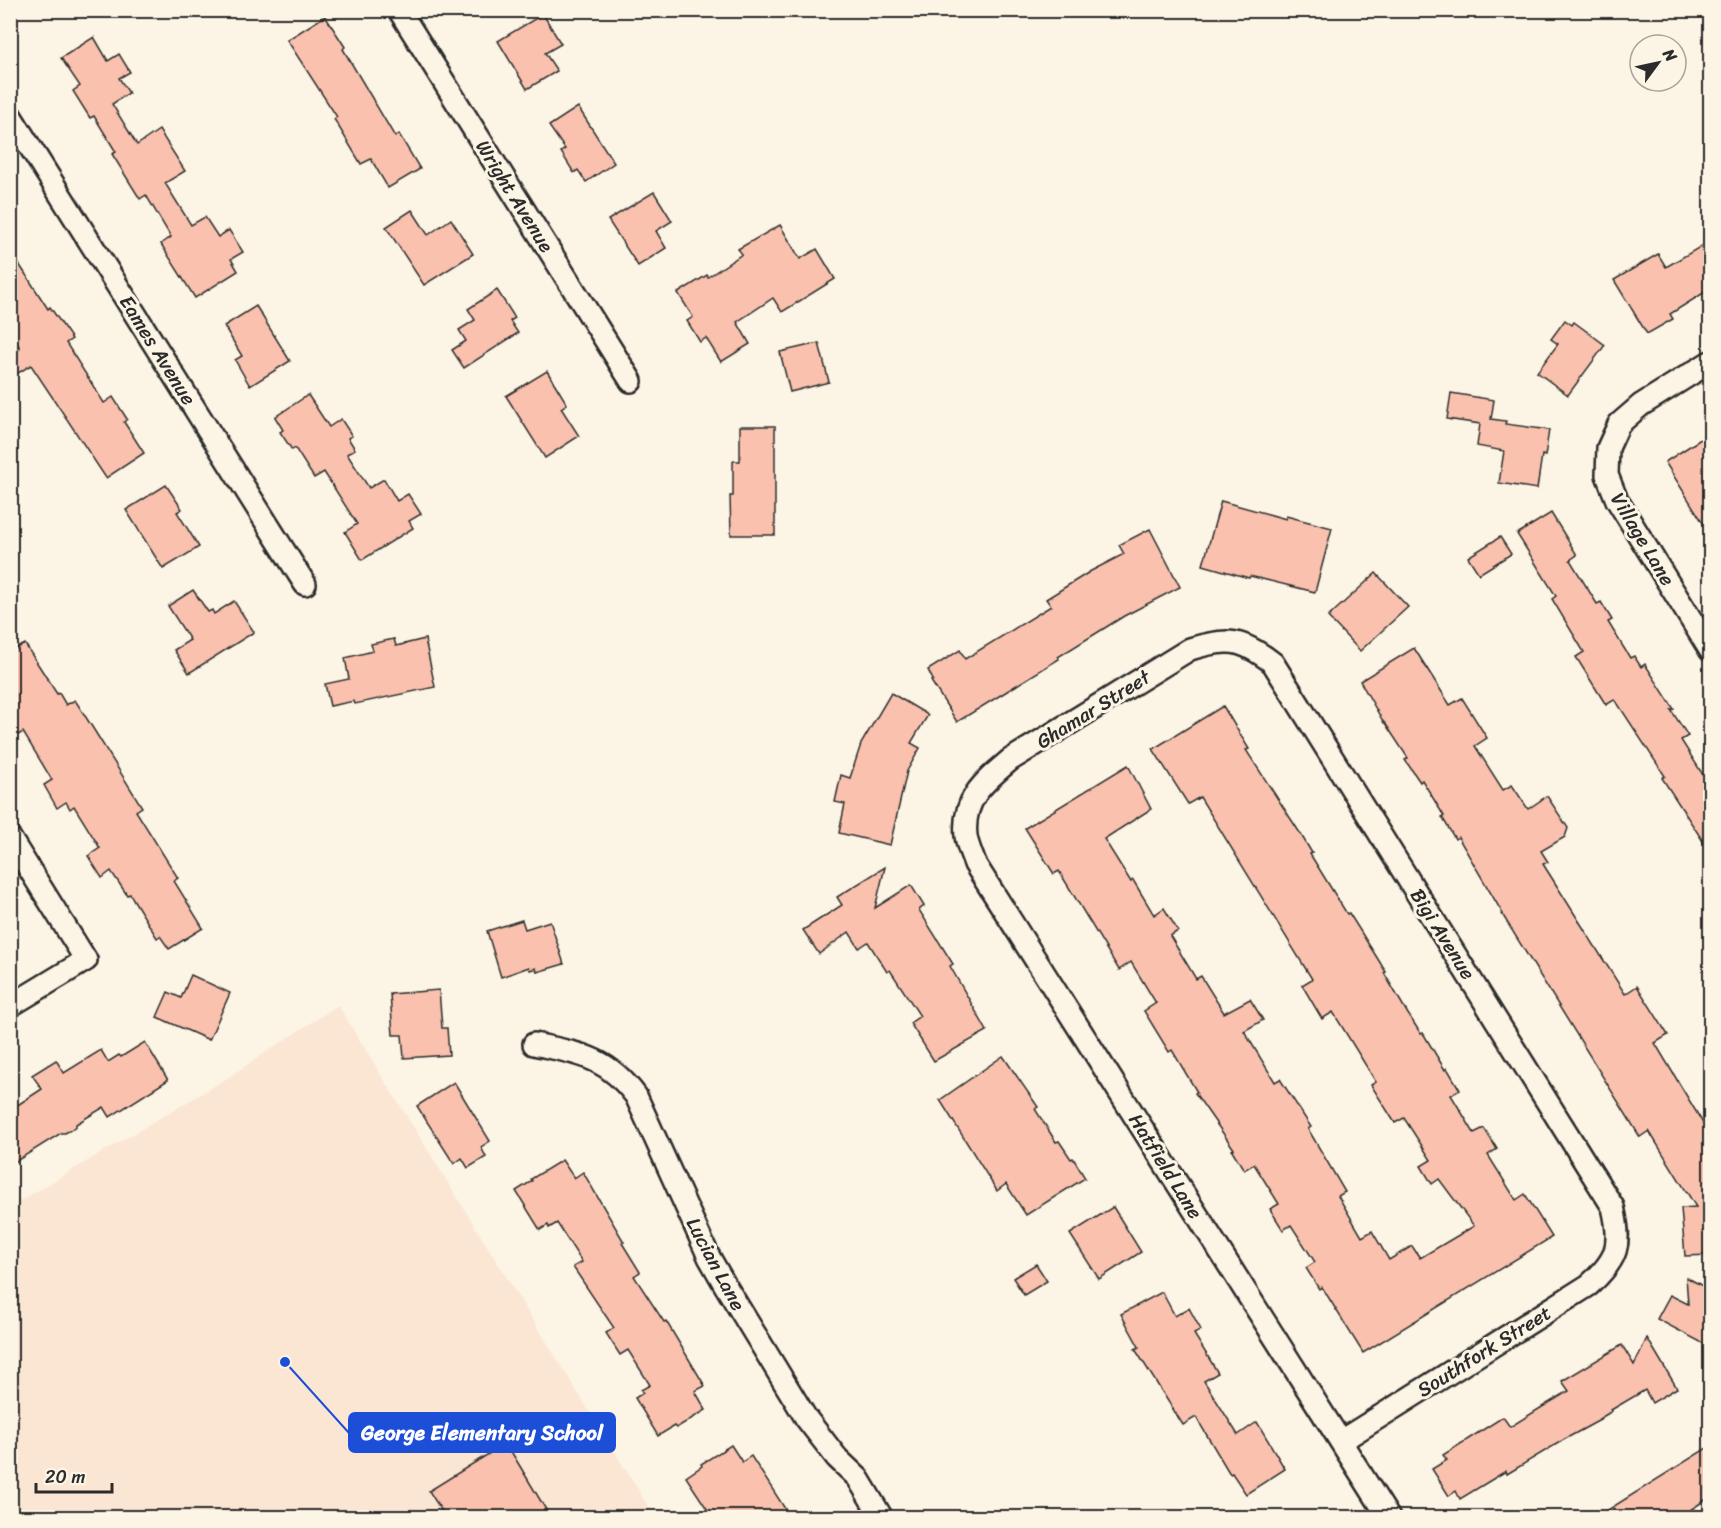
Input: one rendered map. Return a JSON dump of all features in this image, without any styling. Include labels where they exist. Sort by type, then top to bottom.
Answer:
[{"type":"street","name":"Wright Avenue","points":[[399,10],[631,381]]},
{"type":"street","name":"Eames Avenue","points":[[10,115],[305,584]]},
{"type":"street","name":"Village Lane","points":[[1710,362],[1641,405],[1619,424],[1608,448],[1607,476],[1617,500],[1710,650]]},
{"type":"street","name":"Ghamar Street","points":[[968,807],[984,782],[1020,754],[1190,649],[1211,642],[1235,641]]},
{"type":"street","name":"Bigi Avenue","points":[[1235,641],[1256,650],[1273,663],[1613,1207],[1618,1228],[1617,1250]]},
{"type":"street","name":"Hatfield Lane","points":[[968,807],[966,837],[975,864],[1389,1518]]},
{"type":"street","points":[[10,838],[86,960],[10,1006]]},
{"type":"street","name":"Lucian Lane","points":[[534,1044],[594,1059],[625,1081],[636,1096],[724,1285],[806,1419],[837,1458],[858,1478],[882,1518]]},
{"type":"street","name":"Southfork Street","points":[[1341,1442],[1589,1285],[1606,1270],[1617,1250]]},
{"type":"shaded area","points":[[338,1005],[655,1517],[11,1517],[10,1207],[224,1080]]},
{"type":"building","points":[[543,14],[561,44],[545,53],[557,71],[527,89],[498,41]]},
{"type":"building","points":[[325,16],[395,137],[399,134],[420,169],[388,188],[371,159],[361,164],[334,119],[337,117],[287,40]]},
{"type":"building","points":[[94,37],[108,61],[119,54],[130,72],[119,78],[129,93],[112,104],[137,145],[159,130],[185,171],[165,183],[191,225],[205,217],[218,237],[229,230],[243,252],[231,259],[238,271],[195,298],[161,244],[171,237],[146,195],[140,199],[112,154],[116,152],[94,116],[90,118],[73,91],[80,86],[61,58]]},
{"type":"building","points":[[578,107],[614,163],[586,182],[578,170],[574,173],[561,152],[565,149],[549,126]]},
{"type":"building","points":[[654,192],[672,221],[656,231],[666,248],[638,266],[608,220]]},
{"type":"building","points":[[412,210],[428,235],[451,219],[473,254],[424,285],[386,227]]},
{"type":"building","points":[[780,225],[800,259],[817,249],[835,279],[782,312],[773,298],[737,322],[750,344],[721,362],[706,338],[700,342],[687,321],[693,317],[678,293],[707,275],[708,277],[742,254],[738,249]]},
{"type":"building","points":[[1710,241],[1710,289],[1670,314],[1673,319],[1647,334],[1614,280],[1658,254],[1666,267]]},
{"type":"building","points":[[10,250],[48,309],[50,307],[72,339],[66,343],[104,403],[113,397],[127,419],[124,422],[144,453],[106,478],[31,365],[10,378],[10,354],[20,348],[10,332]]},
{"type":"building","points":[[497,290],[515,318],[510,321],[518,333],[464,368],[452,350],[466,341],[459,330],[475,320],[468,309]]},
{"type":"building","points":[[256,306],[290,361],[250,386],[235,360],[242,356],[224,326]]},
{"type":"building","points":[[1565,320],[1572,325],[1574,322],[1605,345],[1568,395],[1537,372],[1558,344],[1551,339]]},
{"type":"building","points":[[819,343],[829,382],[790,392],[780,352]]},
{"type":"building","points":[[547,371],[567,404],[561,408],[579,436],[545,458],[506,396]]},
{"type":"building","points":[[1451,393],[1494,400],[1491,419],[1506,421],[1505,424],[1549,430],[1545,456],[1542,455],[1537,489],[1499,483],[1504,451],[1477,446],[1480,424],[1447,419]]},
{"type":"building","points":[[308,395],[329,427],[341,419],[352,436],[348,438],[355,449],[347,454],[369,488],[384,479],[397,501],[408,494],[421,514],[409,521],[413,528],[362,560],[345,532],[357,524],[324,472],[314,478],[295,448],[292,450],[280,432],[283,430],[275,417]]},
{"type":"building","points":[[740,426],[775,426],[775,535],[731,535],[730,496],[733,496],[733,461],[740,461]]},
{"type":"building","points":[[1710,433],[1710,534],[1665,462]]},
{"type":"building","points":[[166,485],[182,509],[177,512],[199,547],[163,569],[126,510]]},
{"type":"building","points":[[1221,501],[1286,519],[1286,516],[1332,528],[1315,592],[1250,576],[1249,578],[1203,565]]},
{"type":"building","points":[[1551,513],[1577,555],[1570,560],[1597,604],[1601,602],[1612,620],[1608,622],[1630,658],[1634,656],[1641,667],[1645,664],[1674,709],[1671,710],[1688,736],[1681,740],[1710,786],[1710,852],[1662,778],[1665,776],[1616,701],[1606,705],[1576,657],[1584,652],[1552,599],[1556,596],[1517,534]]},
{"type":"building","points":[[1150,529],[1180,587],[1124,616],[957,722],[931,681],[933,680],[928,670],[960,650],[965,659],[1051,606],[1046,599],[1124,554],[1119,545]]},
{"type":"building","points":[[1500,537],[1511,554],[1479,574],[1468,557]]},
{"type":"building","points":[[1376,573],[1408,607],[1360,651],[1328,617]]},
{"type":"building","points":[[193,590],[208,612],[212,610],[214,614],[234,601],[254,632],[189,673],[174,650],[190,640],[168,606]]},
{"type":"building","points":[[394,639],[396,646],[425,639],[435,687],[355,704],[354,701],[330,706],[325,684],[349,679],[345,658],[373,651],[371,644]]},
{"type":"building","points":[[25,644],[57,694],[59,693],[66,705],[75,700],[94,730],[142,807],[136,811],[178,878],[174,881],[203,928],[169,949],[160,936],[157,938],[130,894],[127,895],[111,871],[102,878],[88,856],[100,848],[74,806],[70,809],[66,802],[57,808],[44,785],[52,780],[23,732],[10,740],[10,652]]},
{"type":"building","points":[[1414,648],[1450,705],[1462,698],[1487,738],[1475,746],[1503,790],[1512,785],[1528,809],[1547,796],[1568,828],[1565,837],[1541,851],[1548,862],[1543,864],[1625,994],[1637,986],[1668,1035],[1655,1043],[1710,1135],[1710,1255],[1685,1256],[1681,1208],[1696,1207],[1649,1131],[1640,1137],[1502,914],[1458,837],[1455,839],[1422,780],[1420,782],[1405,760],[1408,758],[1384,723],[1360,681]]},
{"type":"building","points":[[891,693],[928,715],[911,743],[920,748],[907,771],[890,845],[839,833],[845,804],[835,802],[841,775],[850,778],[861,744]]},
{"type":"building","points":[[1223,706],[1249,749],[1246,750],[1300,833],[1312,853],[1310,854],[1347,914],[1349,913],[1386,972],[1384,973],[1408,1014],[1460,1090],[1451,1095],[1474,1133],[1484,1128],[1497,1149],[1488,1155],[1516,1200],[1525,1194],[1552,1237],[1363,1353],[1322,1287],[1319,1289],[1306,1268],[1315,1262],[1291,1225],[1283,1230],[1270,1209],[1279,1204],[1254,1164],[1244,1170],[1232,1150],[1234,1149],[1195,1093],[1197,1092],[1172,1050],[1169,1052],[1144,1011],[1156,1003],[1131,962],[1119,970],[1059,871],[1054,874],[1025,828],[1128,765],[1151,809],[1104,839],[1154,915],[1164,908],[1178,931],[1170,936],[1196,979],[1201,976],[1224,1013],[1250,999],[1263,1020],[1244,1031],[1275,1082],[1280,1079],[1311,1127],[1308,1129],[1345,1192],[1338,1196],[1362,1237],[1372,1231],[1389,1260],[1412,1246],[1420,1258],[1474,1226],[1439,1179],[1432,1184],[1421,1166],[1431,1160],[1404,1118],[1395,1123],[1371,1085],[1376,1082],[1333,1012],[1322,1019],[1302,985],[1312,979],[1200,797],[1188,804],[1153,749]]},
{"type":"building","points":[[885,867],[875,908],[911,885],[924,906],[919,910],[953,964],[950,966],[987,1031],[934,1061],[910,1023],[920,1016],[890,970],[887,972],[868,942],[859,948],[849,932],[819,954],[803,930],[842,905],[837,897]]},
{"type":"building","points":[[522,920],[525,929],[550,921],[564,964],[537,972],[536,968],[530,970],[529,967],[501,977],[487,931]]},
{"type":"building","points":[[191,975],[230,993],[209,1040],[157,1017],[168,992],[181,998]]},
{"type":"building","points":[[439,990],[442,1028],[447,1028],[449,1055],[404,1058],[402,1035],[393,1035],[390,994]]},
{"type":"building","points":[[145,1042],[168,1080],[110,1117],[104,1107],[76,1124],[76,1127],[61,1133],[10,1165],[10,1110],[42,1089],[32,1075],[56,1060],[64,1073],[101,1050],[108,1062]]},
{"type":"building","points":[[1003,1056],[1038,1107],[1035,1109],[1056,1142],[1059,1141],[1071,1159],[1073,1158],[1085,1178],[1026,1215],[1006,1184],[997,1191],[940,1100]]},
{"type":"building","points":[[454,1082],[490,1141],[481,1147],[486,1157],[468,1168],[462,1158],[454,1164],[417,1106]]},
{"type":"building","points":[[562,1160],[574,1178],[583,1172],[640,1272],[634,1276],[664,1322],[666,1321],[705,1386],[695,1391],[706,1410],[658,1436],[635,1398],[643,1393],[641,1390],[650,1385],[628,1350],[620,1355],[606,1333],[614,1328],[573,1267],[582,1262],[557,1223],[540,1230],[516,1191]]},
{"type":"building","points":[[1113,1207],[1141,1252],[1099,1279],[1070,1234]]},
{"type":"building","points":[[1036,1264],[1047,1281],[1024,1295],[1013,1278]]},
{"type":"building","points":[[1686,1277],[1710,1290],[1710,1347],[1657,1319],[1670,1295],[1688,1304]]},
{"type":"building","points":[[1162,1292],[1175,1316],[1189,1308],[1201,1330],[1194,1334],[1218,1373],[1204,1381],[1238,1435],[1257,1422],[1285,1469],[1246,1494],[1232,1473],[1230,1474],[1196,1417],[1183,1425],[1135,1349],[1139,1347],[1121,1314]]},
{"type":"building","points":[[1647,1338],[1677,1388],[1652,1403],[1645,1390],[1611,1410],[1600,1420],[1507,1474],[1506,1471],[1460,1499],[1456,1491],[1449,1496],[1432,1469],[1447,1460],[1443,1455],[1503,1417],[1510,1427],[1569,1391],[1562,1381],[1622,1345],[1634,1365]]},
{"type":"building","points":[[506,1443],[551,1518],[446,1518],[429,1491]]},
{"type":"building","points":[[731,1445],[742,1462],[751,1456],[791,1518],[713,1518],[686,1477],[702,1466],[701,1464]]},
{"type":"building","points":[[1710,1446],[1710,1497],[1678,1518],[1595,1518]]},
{"type":"place","name":"George Elementary School","points":[[285,1362]]}]
